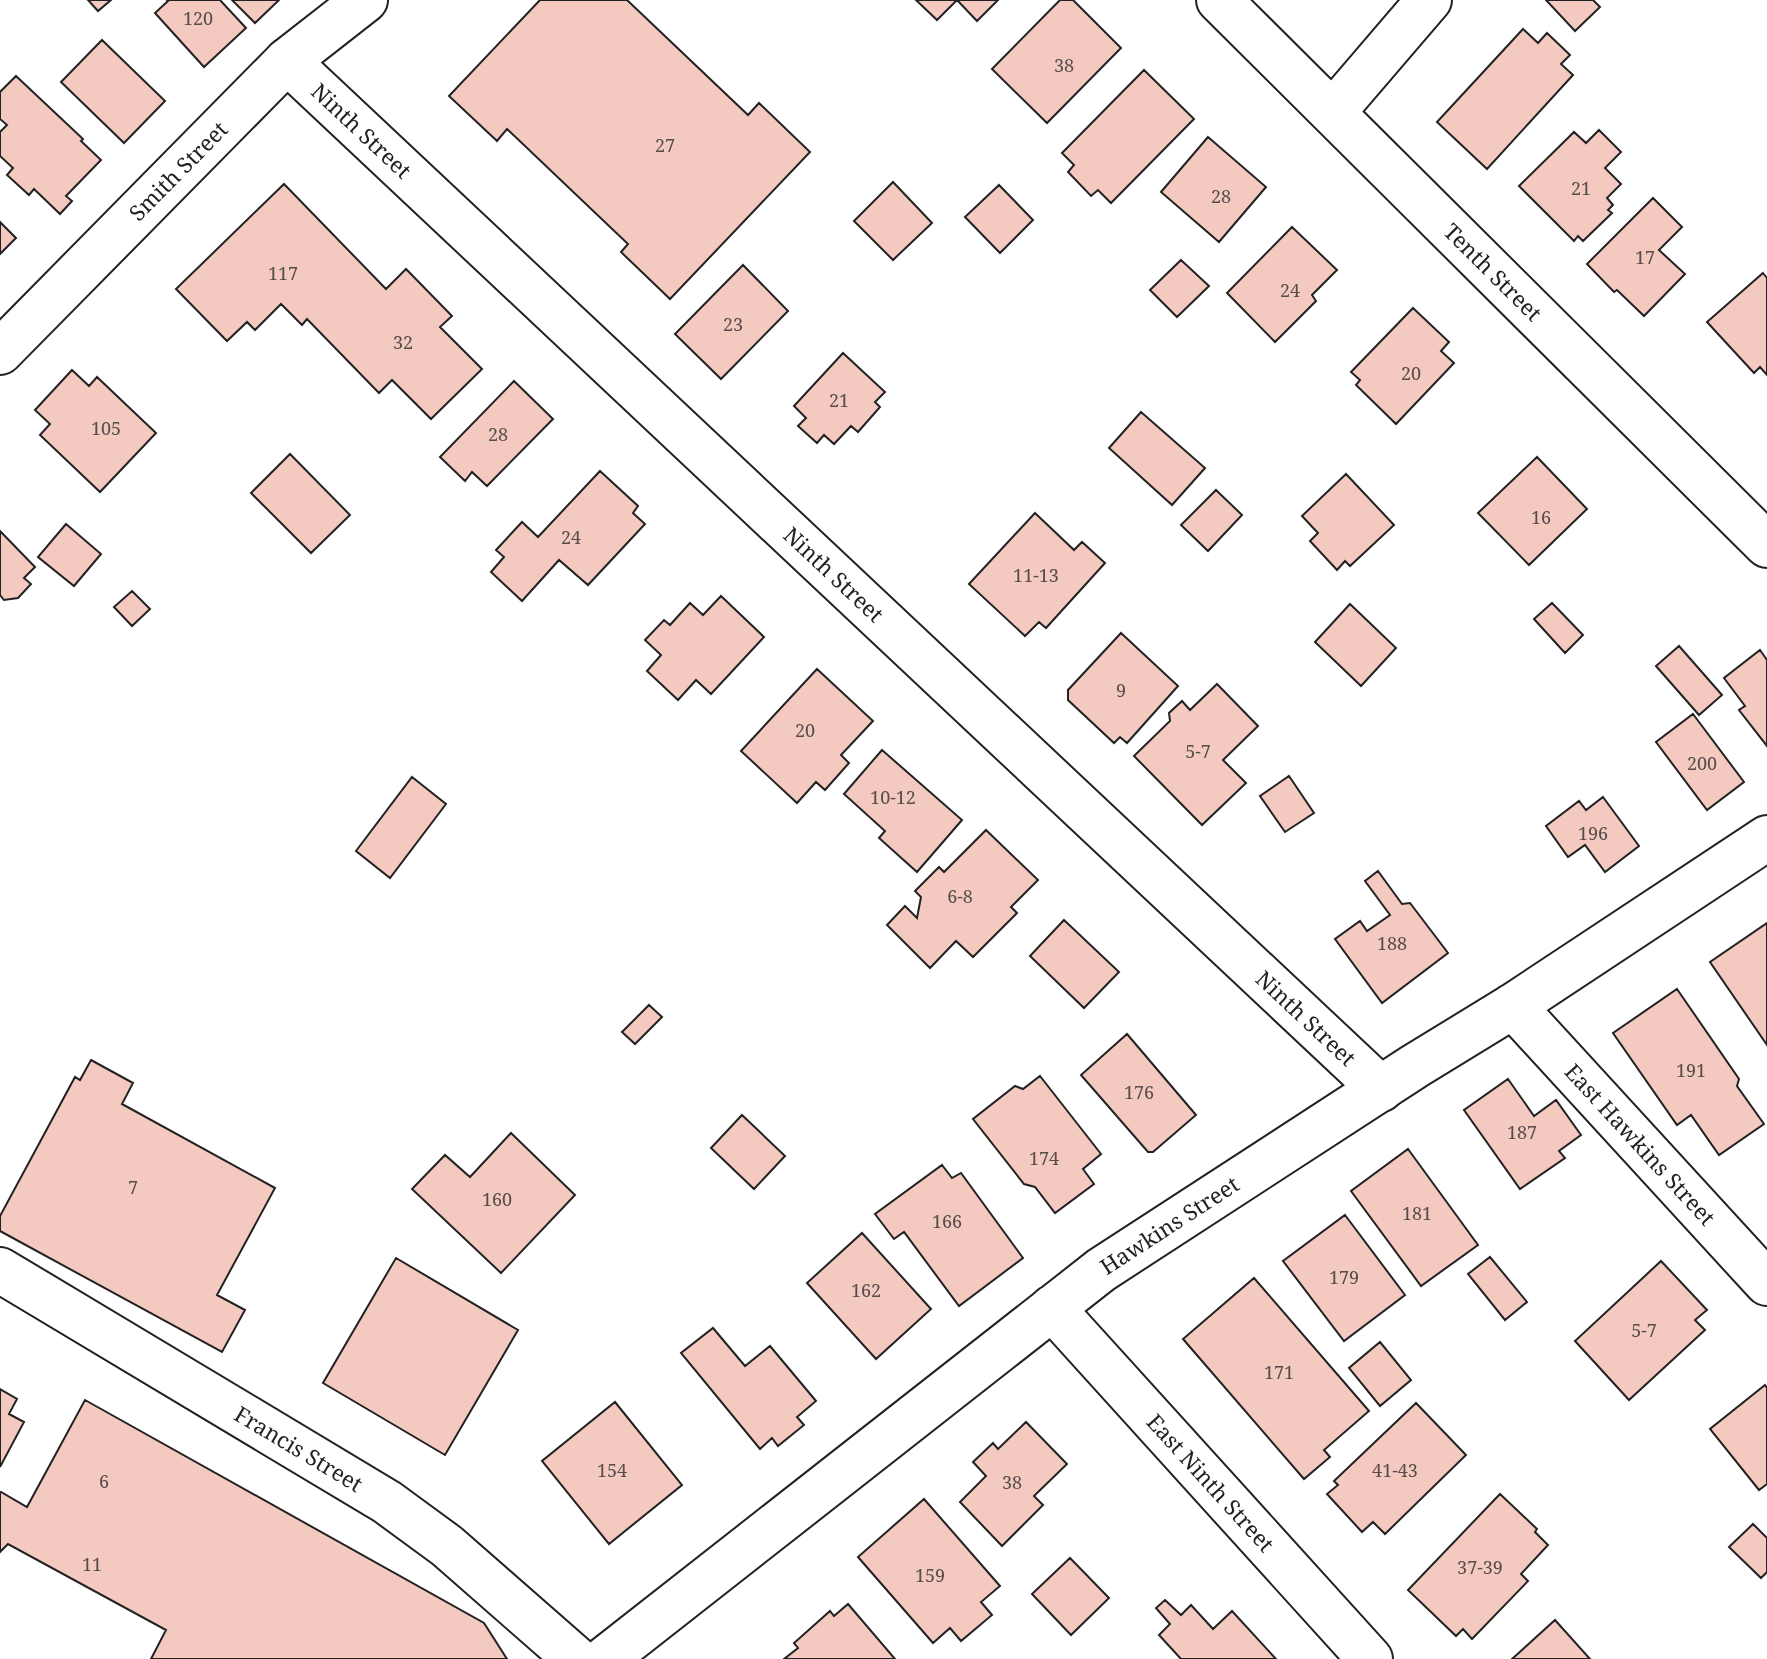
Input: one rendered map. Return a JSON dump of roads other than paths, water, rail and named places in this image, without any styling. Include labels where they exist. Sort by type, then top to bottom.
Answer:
[{"type":"street","name":"Smith Street","points":[[0,352],[287,61],[365,0]]},
{"type":"street","name":"Tenth Street","points":[[1219,0],[1767,545]]},
{"type":"street","points":[[1333,112],[1429,0]]},
{"type":"street","name":"Ninth Street","points":[[287,61],[1381,1089]]},
{"type":"street","name":"Hawkins Street","points":[[605,1659],[1101,1270],[1513,1006],[1767,838]]},
{"type":"street","name":"East Hawkins Street","points":[[1513,1006],[1767,1283]]},
{"type":"street","name":"Francis Street","points":[[0,1270],[387,1502],[447,1546],[576,1659]]},
{"type":"street","name":"East Ninth Street","points":[[1052,1308],[1370,1659]]}]
